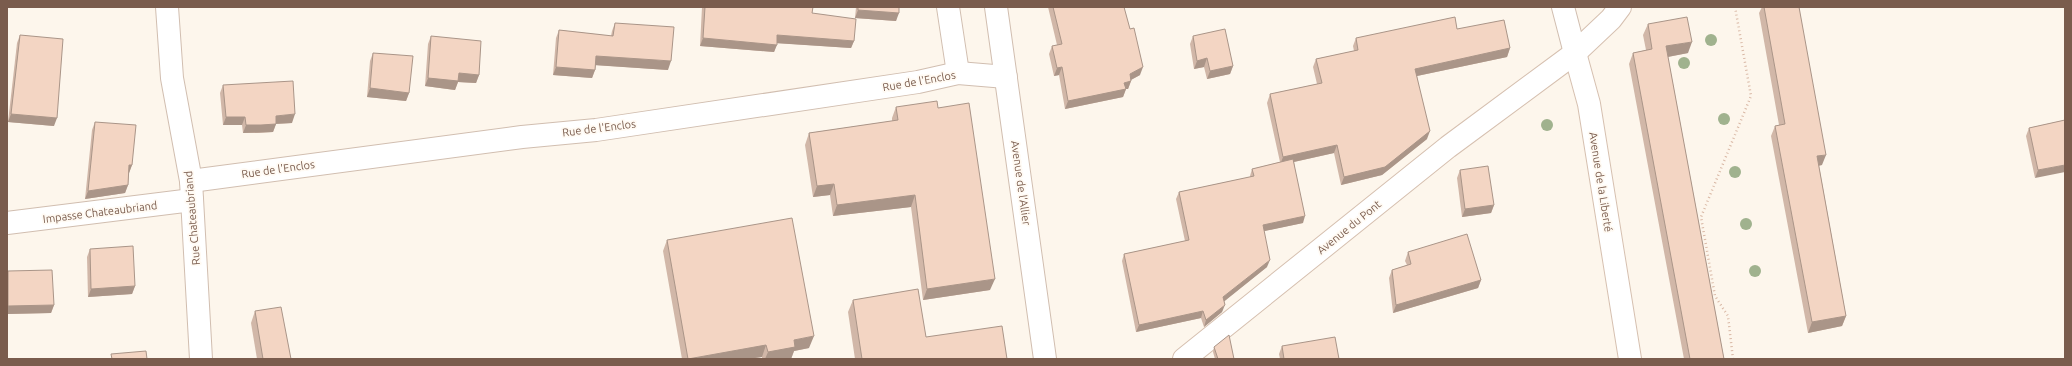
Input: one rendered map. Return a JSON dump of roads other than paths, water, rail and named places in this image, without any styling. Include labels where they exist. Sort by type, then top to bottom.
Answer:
[{"type":"street","name":"Rue Chateaubriand","points":[[167,7],[172,78],[191,191],[201,359]]},
{"type":"street","points":[[948,7],[958,73]]},
{"type":"street","name":"Avenue de l'Allier","points":[[996,7],[1045,359]]},
{"type":"street","name":"Avenue de la Liberté","points":[[1563,7],[1589,104],[1630,359]]},
{"type":"street","points":[[1575,53],[1611,19],[1620,7]]},
{"type":"street","name":"Avenue du Pont","points":[[1184,359],[1448,147],[1575,53]]},
{"type":"street","name":"Rue de l'Enclos","points":[[191,191],[522,137],[596,130],[918,82],[958,73],[1006,76]]},
{"type":"street","name":"Impasse Chateaubriand","points":[[7,223],[191,191]]}]
